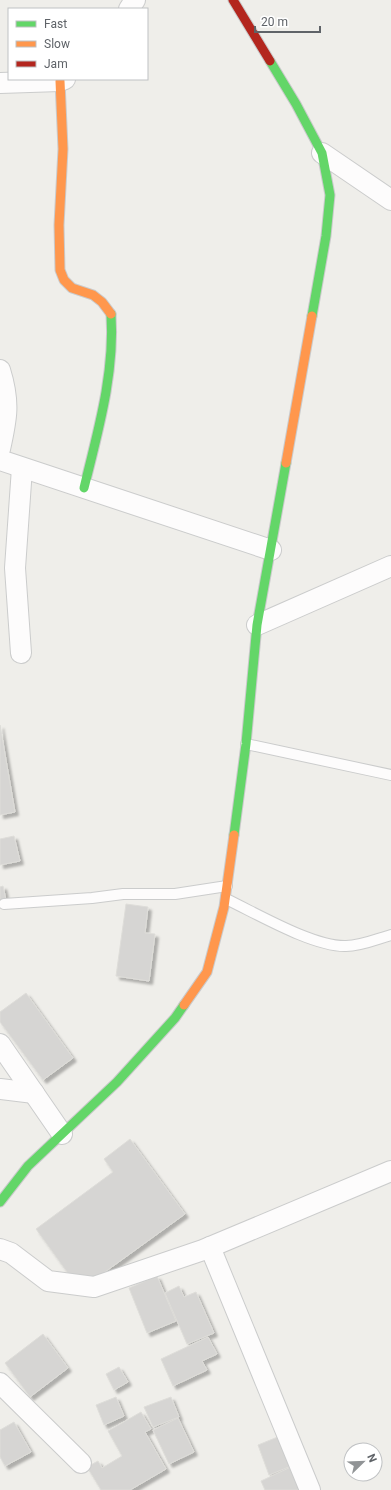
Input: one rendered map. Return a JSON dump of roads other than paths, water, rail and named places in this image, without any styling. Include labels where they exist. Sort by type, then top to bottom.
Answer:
[{"type":"street","points":[[0,1202],[28,1166],[117,1082],[175,1018],[207,972],[226,899],[246,744],[257,625],[326,236],[330,195],[322,153],[296,104],[233,0]]},
{"type":"street","points":[[0,83],[62,80],[63,149],[59,232],[60,270],[64,280],[72,288],[93,295],[102,302],[111,313],[112,329],[105,405],[84,488]]},
{"type":"street","points":[[322,153],[391,200]]},
{"type":"street","points":[[0,370],[4,384],[8,414],[0,449]]},
{"type":"street","points":[[0,460],[271,550]]},
{"type":"street","points":[[21,653],[15,568],[22,468]]},
{"type":"street","points":[[257,625],[391,566]]},
{"type":"street","points":[[0,1044],[62,1134]]},
{"type":"street","points":[[0,1089],[34,1093]]},
{"type":"street","points":[[0,1249],[11,1253],[48,1281],[94,1286],[210,1247],[391,1171]]},
{"type":"street","points":[[210,1247],[310,1490]]},
{"type":"street","points":[[0,1383],[80,1463]]},
{"type":"lane","points":[[246,744],[391,775]]},
{"type":"lane","points":[[4,904],[92,898],[123,894],[175,894],[227,886]]},
{"type":"lane","points":[[226,899],[308,938],[329,944],[347,946],[391,935]]}]
